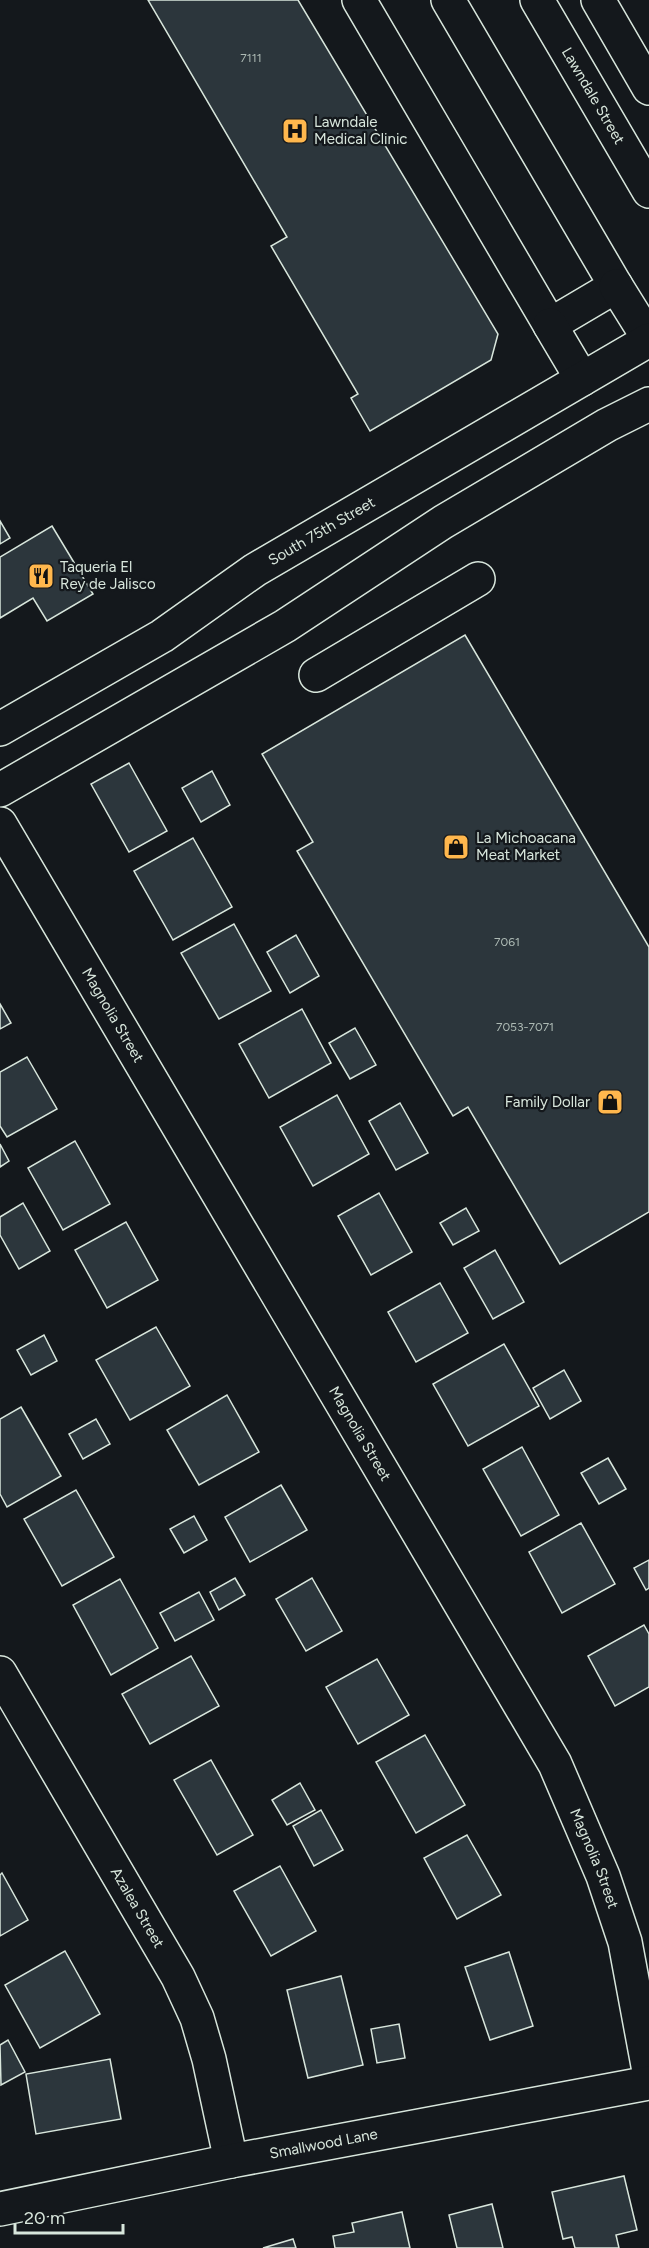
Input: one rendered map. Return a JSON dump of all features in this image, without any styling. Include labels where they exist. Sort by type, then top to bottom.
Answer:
[{"type":"street","points":[[359,0],[582,379]]},
{"type":"street","points":[[448,0],[649,340]]},
{"type":"street","name":"Lawndale Street","points":[[537,0],[649,191]]},
{"type":"street","points":[[598,0],[649,88]]},
{"type":"street","points":[[550,325],[616,286]]},
{"type":"street","name":"South 75th Street","points":[[0,729],[162,636],[255,570],[649,340]]},
{"type":"street","points":[[0,790],[285,626],[443,522],[649,404]]},
{"type":"street","points":[[316,675],[478,579]]},
{"type":"street","name":"Magnolia Street","points":[[0,824],[555,1764],[603,1876],[625,1942],[649,2072]]},
{"type":"street","name":"Azalea Street","points":[[0,1673],[178,1977],[196,2018],[209,2059],[231,2161]]},
{"type":"street","name":"Smallwood Lane","points":[[0,2209],[231,2161],[649,2083]]},
{"type":"building","points":[[148,0],[298,0],[498,334],[491,360],[370,431],[351,398],[358,394],[271,246],[287,237]]},
{"type":"building","points":[[0,521],[10,538],[0,544]]},
{"type":"building","name":"Taqueria El Rey de Jalisco","points":[[52,526],[93,594],[47,621],[33,598],[0,618],[0,557]]},
{"type":"building","points":[[465,635],[649,947],[649,1212],[560,1264],[468,1107],[453,1116],[297,851],[313,842],[262,754]]},
{"type":"building","points":[[129,763],[167,831],[129,852],[91,784]]},
{"type":"building","points":[[212,771],[230,805],[201,822],[182,788]]},
{"type":"building","points":[[193,838],[232,907],[173,940],[134,871]]},
{"type":"building","points":[[234,924],[271,991],[219,1019],[181,953]]},
{"type":"building","points":[[296,935],[319,976],[290,993],[267,952]]},
{"type":"building","points":[[0,1004],[11,1023],[0,1029]]},
{"type":"building","points":[[302,1009],[331,1063],[269,1098],[239,1044]]},
{"type":"building","points":[[355,1028],[376,1065],[350,1079],[329,1043]]},
{"type":"building","points":[[27,1057],[57,1109],[7,1137],[0,1126],[0,1072]]},
{"type":"building","points":[[337,1095],[369,1154],[313,1186],[280,1127]]},
{"type":"building","points":[[400,1103],[428,1153],[396,1170],[369,1121]]},
{"type":"building","points":[[75,1141],[110,1204],[63,1230],[28,1168]]},
{"type":"building","points":[[0,1144],[9,1161],[0,1167]]},
{"type":"building","points":[[379,1193],[412,1252],[371,1275],[338,1216]]},
{"type":"building","points":[[23,1203],[50,1251],[19,1269],[0,1235],[0,1217]]},
{"type":"building","points":[[466,1208],[479,1231],[453,1245],[440,1223]]},
{"type":"building","points":[[126,1222],[158,1280],[107,1308],[75,1250]]},
{"type":"building","points":[[495,1250],[524,1302],[493,1319],[464,1268]]},
{"type":"building","points":[[440,1283],[468,1333],[416,1362],[388,1312]]},
{"type":"building","points":[[156,1327],[190,1386],[130,1420],[96,1360]]},
{"type":"building","points":[[44,1335],[57,1361],[31,1375],[17,1350]]},
{"type":"building","points":[[504,1344],[539,1406],[468,1446],[433,1384]]},
{"type":"building","points":[[564,1370],[581,1401],[550,1419],[533,1388]]},
{"type":"building","points":[[227,1395],[259,1452],[199,1485],[167,1430]]},
{"type":"building","points":[[21,1407],[61,1476],[7,1507],[0,1494],[0,1419]]},
{"type":"building","points":[[96,1419],[110,1444],[83,1459],[69,1434]]},
{"type":"building","points":[[522,1447],[559,1515],[521,1536],[483,1469]]},
{"type":"building","points":[[608,1458],[626,1489],[599,1504],[581,1473]]},
{"type":"building","points":[[281,1485],[307,1530],[250,1562],[225,1517]]},
{"type":"building","points":[[76,1490],[114,1557],[62,1586],[24,1519]]},
{"type":"building","points":[[194,1516],[207,1540],[184,1553],[170,1529]]},
{"type":"building","points":[[581,1523],[615,1584],[562,1613],[529,1552]]},
{"type":"building","points":[[649,1560],[649,1588],[646,1590],[634,1568]]},
{"type":"building","points":[[235,1578],[245,1595],[219,1610],[210,1592]]},
{"type":"building","points":[[312,1578],[342,1631],[306,1651],[276,1599]]},
{"type":"building","points":[[120,1579],[158,1648],[111,1675],[73,1605]]},
{"type":"building","points":[[199,1592],[214,1620],[175,1641],[160,1613]]},
{"type":"building","points":[[644,1625],[649,1634],[649,1687],[615,1706],[588,1656]]},
{"type":"building","points":[[191,1656],[219,1706],[150,1744],[122,1694]]},
{"type":"building","points":[[377,1659],[409,1715],[358,1744],[326,1687]]},
{"type":"building","points":[[425,1735],[465,1805],[416,1833],[376,1762]]},
{"type":"building","points":[[211,1760],[253,1835],[217,1855],[174,1780]]},
{"type":"building","points":[[300,1783],[315,1810],[287,1825],[272,1800]]},
{"type":"building","points":[[321,1810],[343,1850],[314,1866],[293,1826]]},
{"type":"building","points":[[467,1835],[501,1895],[457,1919],[424,1858]]},
{"type":"building","points":[[280,1866],[316,1931],[271,1956],[234,1891]]},
{"type":"building","points":[[2,1873],[28,1920],[0,1936],[0,1875]]},
{"type":"building","points":[[65,1951],[100,2014],[40,2048],[5,1985]]},
{"type":"building","points":[[509,1952],[533,2026],[490,2040],[465,1967]]},
{"type":"building","points":[[341,1976],[363,2065],[308,2078],[287,1990]]},
{"type":"building","points":[[399,2024],[405,2058],[377,2063],[371,2029]]},
{"type":"building","points":[[8,2040],[25,2072],[1,2085],[0,2045]]},
{"type":"building","points":[[110,2059],[121,2119],[36,2134],[26,2074]]},
{"type":"building","points":[[624,2176],[637,2230],[616,2235],[619,2248],[575,2248],[572,2237],[563,2239],[552,2192]]},
{"type":"building","points":[[492,2204],[503,2248],[457,2248],[449,2215]]},
{"type":"building","points":[[402,2212],[410,2248],[335,2248],[333,2236],[354,2232],[352,2223]]},
{"type":"building","points":[[293,2239],[296,2248],[263,2248]]},
{"type":"place","name":"Lawndale Medical Clinic","points":[[295,131]]},
{"type":"place","name":"Taqueria El Rey de Jalisco","points":[[41,576]]},
{"type":"place","name":"La Michoacana Meat Market","points":[[456,847]]},
{"type":"place","name":"Family Dollar","points":[[610,1102]]}]
